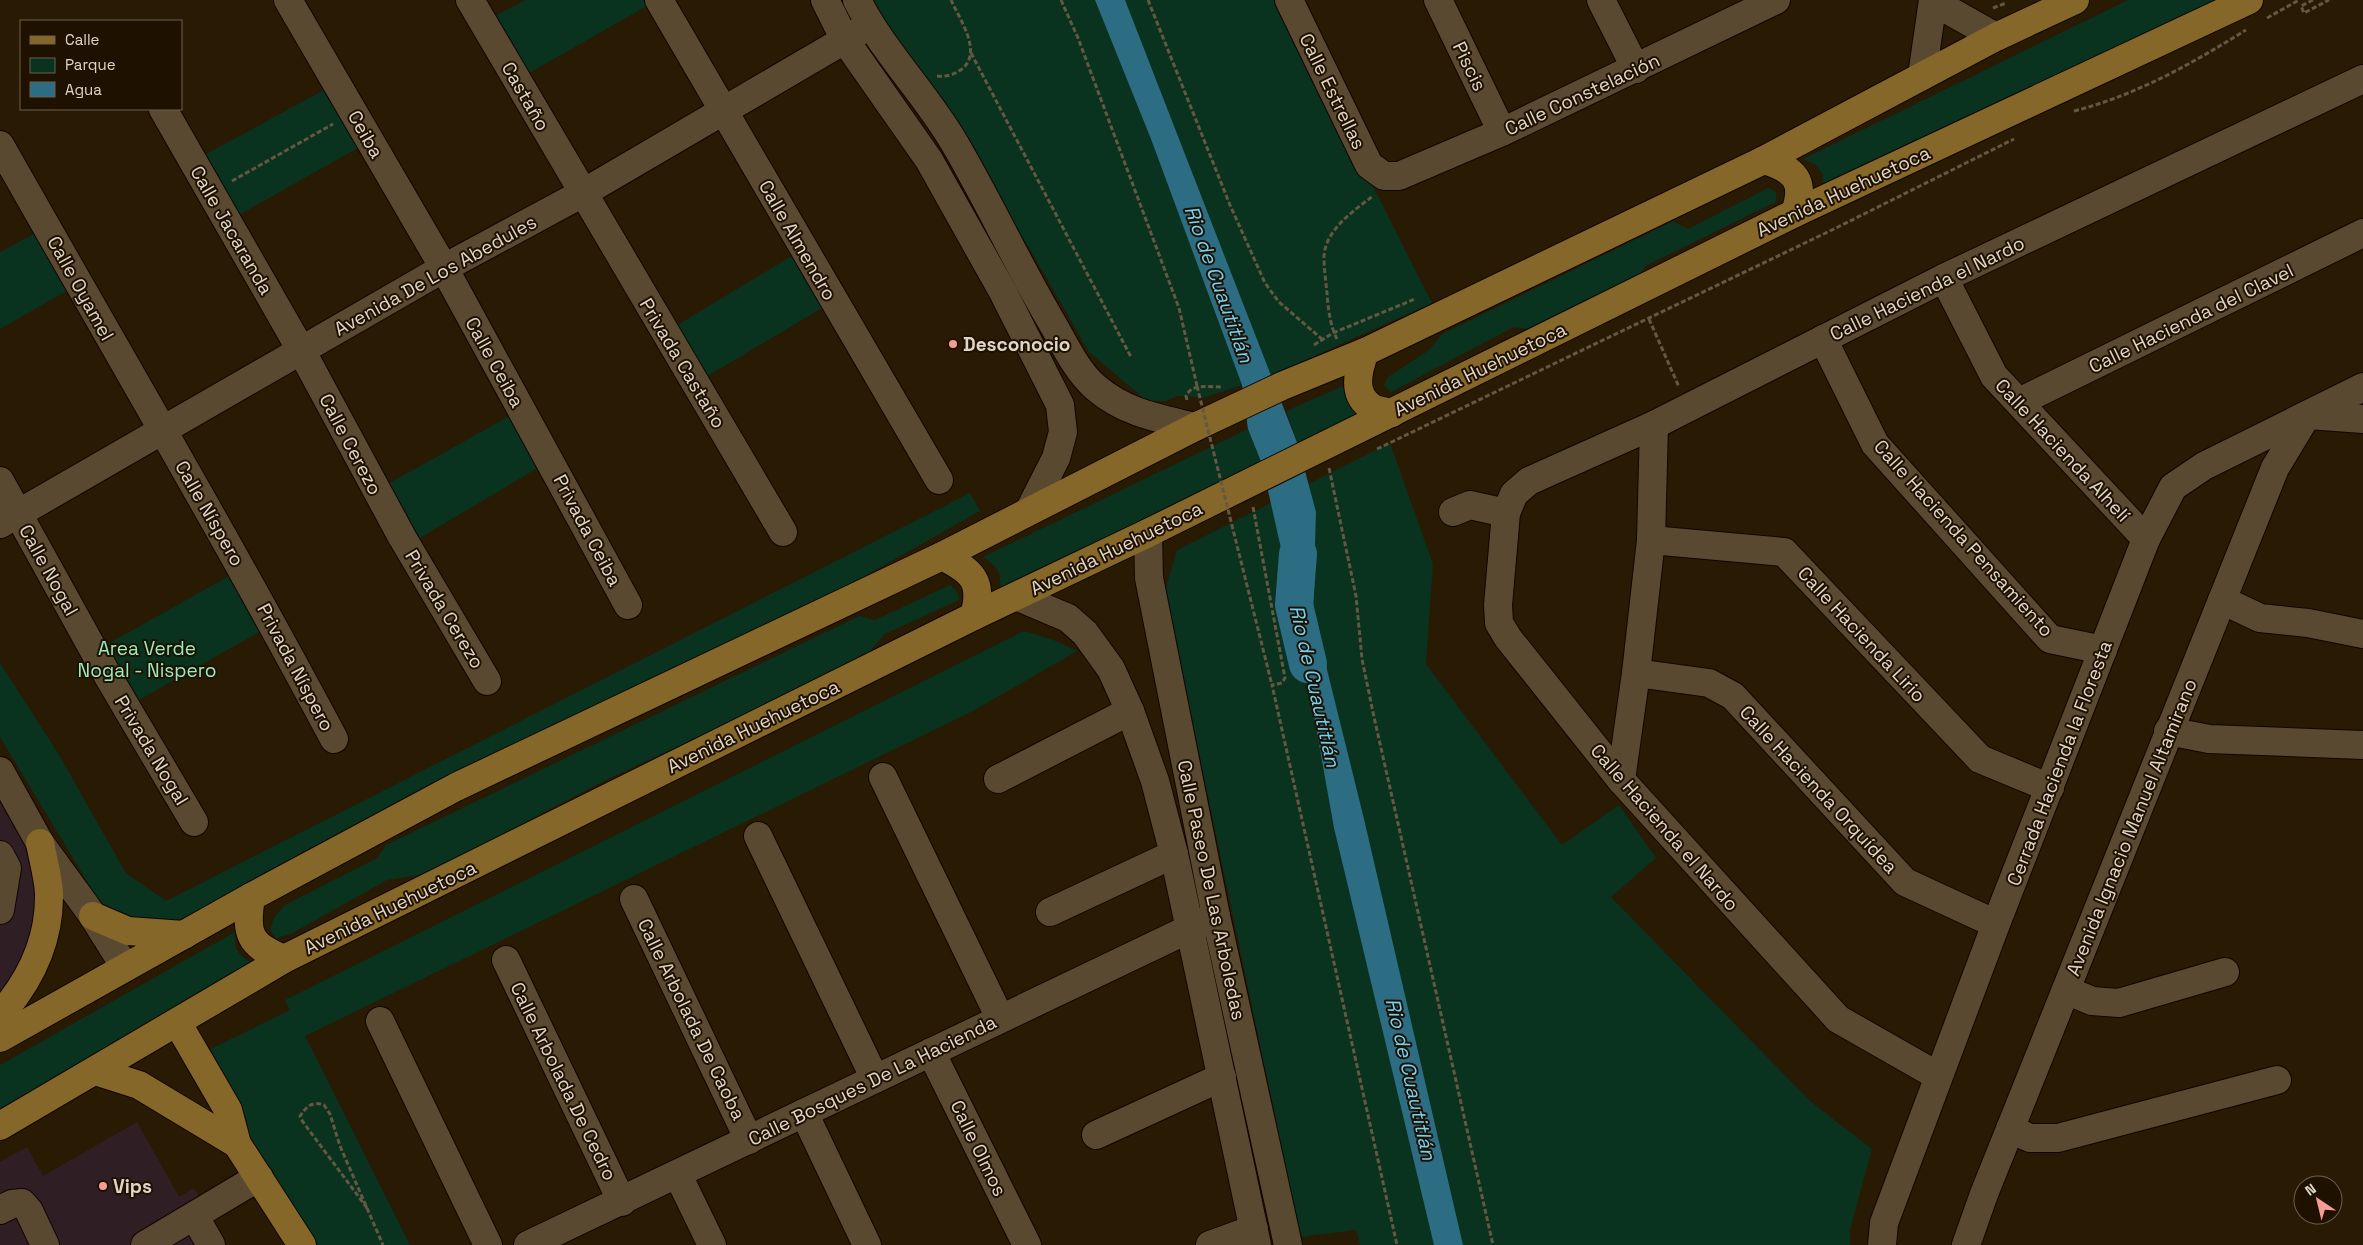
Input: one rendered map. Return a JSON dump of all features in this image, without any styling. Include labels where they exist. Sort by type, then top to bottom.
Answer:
[{"type":"main road","points":[[0,1038],[251,897],[456,787],[942,556],[1195,427],[1233,398],[1282,386],[1352,357],[1764,160],[1996,37],[2075,0]]},
{"type":"main road","name":"Avenida Huehuetoca","points":[[2,1129],[95,1071],[284,960],[974,616],[1018,597],[1248,483],[1326,462],[1392,413],[1795,213],[2254,16]]},
{"type":"main road","points":[[1764,160],[1784,166],[1796,179],[1801,196],[1795,213]]},
{"type":"main road","points":[[1352,357],[1357,372],[1359,392],[1372,408],[1392,413]]},
{"type":"main road","points":[[942,556],[965,568],[976,582],[979,599],[974,616]]},
{"type":"main road","points":[[0,1015],[18,994],[37,961],[46,926],[49,892],[40,843]]},
{"type":"main road","points":[[251,897],[247,920],[252,938],[265,952],[284,960]]},
{"type":"main road","points":[[93,916],[128,931],[184,935]]},
{"type":"main road","points":[[177,1022],[228,1110],[237,1144],[302,1245]]},
{"type":"main road","points":[[95,1071],[140,1085],[237,1144]]},
{"type":"street","name":"Ceiba","points":[[288,0],[444,268]]},
{"type":"street","name":"Castaño","points":[[470,0],[583,193]]},
{"type":"street","name":"Calle Almendro","points":[[659,0],[938,480]]},
{"type":"street","points":[[825,0],[845,40],[929,160],[1003,292],[1060,406],[1063,432],[1058,449],[1029,511]]},
{"type":"street","points":[[857,0],[870,25],[954,143],[1022,271],[1082,374],[1114,401],[1134,412],[1195,427]]},
{"type":"street","name":"Calle Estrellas","points":[[1289,0],[1369,165],[1391,176]]},
{"type":"street","name":"Piscis","points":[[1438,0],[1502,132]]},
{"type":"street","points":[[1601,0],[1636,69]]},
{"type":"street","points":[[1922,76],[1934,1],[1996,37]]},
{"type":"street","name":"Calle Constelación","points":[[1391,176],[1502,132],[1636,69],[1763,3]]},
{"type":"street","name":"Avenida De Los Abedules","points":[[9,520],[444,268],[583,193],[870,25]]},
{"type":"street","name":"Calle Hacienda el Nardo","points":[[1938,1076],[1838,1019],[1621,780],[1508,638],[1499,623],[1498,605],[1506,513],[1514,494],[1529,481],[1654,425],[1944,278],[2363,79]]},
{"type":"street","name":"Calle Jacaranda","points":[[164,110],[301,350]]},
{"type":"street","points":[[929,160],[954,143]]},
{"type":"street","name":"Calle Oyamel","points":[[0,145],[162,432]]},
{"type":"street","name":"Privada Castaño","points":[[583,193],[783,532]]},
{"type":"street","name":"Calle Hacienda del Clavel","points":[[2019,402],[2363,233]]},
{"type":"street","name":"Calle Ceiba","points":[[444,268],[547,456]]},
{"type":"street","name":"Calle Hacienda Alhelí","points":[[1944,278],[1994,376],[2146,539]]},
{"type":"street","name":"Calle Hacienda Pensamiento","points":[[1824,339],[1875,444],[2050,639],[2104,650]]},
{"type":"street","name":"Calle Cerezo","points":[[301,350],[402,537]]},
{"type":"street","name":"Cerrada Hacienda la Floresta","points":[[1882,1245],[1884,1223],[1996,924],[2146,539],[2173,487],[2204,466],[2363,387]]},
{"type":"street","points":[[2307,415],[2363,419]]},
{"type":"street","name":"Avenida Ignacio Manuel Altamirano","points":[[1966,1245],[2010,1129],[2275,468],[2307,415]]},
{"type":"street","points":[[1621,780],[1636,673],[1651,540],[1654,425]]},
{"type":"street","name":"Calle Níspero","points":[[162,432],[258,595]]},
{"type":"street","name":"Privada Ceiba","points":[[547,456],[628,605]]},
{"type":"street","name":"Calle Nogal","points":[[0,481],[9,520],[109,678]]},
{"type":"street","points":[[1454,512],[1470,505],[1506,513]]},
{"type":"street","name":"Calle Paseo De Las Arboledas","points":[[1148,533],[1150,578],[1216,916],[1288,1245]]},
{"type":"street","name":"Privada Cerezo","points":[[402,537],[487,681]]},
{"type":"street","name":"Calle Hacienda Lirio","points":[[1651,540],[1784,552],[1980,759],[2050,788]]},
{"type":"street","name":"Privada Níspero","points":[[258,595],[334,739]]},
{"type":"street","name":"Calle Paseo De Las Arboledas","points":[[1018,597],[1068,618],[1084,633],[1111,669],[1130,711],[1155,781],[1174,854],[1255,1237]]},
{"type":"street","points":[[2222,600],[2260,618],[2308,623],[2363,634]]},
{"type":"street","name":"Calle Hacienda Orquídea","points":[[1636,673],[1709,683],[1733,696],[1905,882],[1996,924]]},
{"type":"street","name":"Privada Nogal","points":[[109,678],[194,822]]},
{"type":"street","points":[[998,779],[1130,711]]},
{"type":"street","points":[[2168,732],[2208,739],[2363,745]]},
{"type":"street","points":[[0,771],[40,843],[93,916],[125,967]]},
{"type":"street","points":[[883,777],[1000,1018]]},
{"type":"street","points":[[758,836],[875,1079]]},
{"type":"street","points":[[1050,912],[1174,854]]},
{"type":"street","points":[[0,855],[7,868],[0,910]]},
{"type":"street","name":"Calle Arbolada De Caoba","points":[[634,899],[749,1140]]},
{"type":"street","name":"Calle Bosques De La Hacienda","points":[[543,1242],[1000,1018],[1216,916]]},
{"type":"street","name":"Calle Arbolada De Cedro","points":[[506,960],[622,1202]]},
{"type":"street","points":[[2066,990],[2092,1001],[2119,1003],[2225,972]]},
{"type":"street","points":[[380,1021],[488,1245]]},
{"type":"street","name":"Calle Olmos","points":[[931,1052],[1027,1245]]},
{"type":"street","points":[[1096,1135],[1222,1077]]},
{"type":"street","points":[[2010,1129],[2030,1138],[2058,1138],[2277,1080]]},
{"type":"street","points":[[804,1113],[867,1245]]},
{"type":"street","points":[[678,1175],[712,1245]]},
{"type":"street","points":[[145,1245],[195,1217],[258,1177]]},
{"type":"street","points":[[0,1210],[12,1204],[22,1203],[45,1245]]},
{"type":"street","points":[[195,1217],[211,1245]]},
{"type":"street","points":[[1210,1245],[1255,1237]]},
{"type":"path","points":[[934,74],[938,77],[954,75],[967,66],[971,53],[971,44],[951,0]]},
{"type":"path","points":[[1061,0],[1078,38],[1179,308],[1272,685],[1397,1245]]},
{"type":"path","points":[[1148,0],[1230,205],[1265,283],[1279,302],[1322,339],[1352,357]]},
{"type":"path","points":[[2066,114],[2104,103],[2157,82],[2254,16],[2299,0]]},
{"type":"path","points":[[2313,0],[2301,6],[2304,13],[2329,0]]},
{"type":"path","points":[[1967,21],[1982,12],[2015,1]]},
{"type":"path","points":[[971,53],[1131,357]]},
{"type":"path","points":[[211,193],[354,113]]},
{"type":"path","points":[[1373,451],[2017,138]]},
{"type":"path","points":[[1352,357],[1333,333],[1327,298],[1324,256],[1332,234],[1345,218],[1391,176]]},
{"type":"path","points":[[1308,350],[1333,333],[1421,297]]},
{"type":"path","points":[[1649,318],[1688,408]]},
{"type":"path","points":[[1197,386],[1233,398]]},
{"type":"path","points":[[1326,462],[1356,596],[1362,659],[1374,717],[1493,1245]]},
{"type":"path","points":[[1248,483],[1285,678],[1282,683],[1272,685]]},
{"type":"path","points":[[367,1208],[303,1122],[300,1116],[308,1105],[317,1103],[324,1105],[330,1114],[340,1146],[367,1208],[383,1245]]},
{"type":"shaded area","points":[[0,783],[40,875],[38,927],[24,974],[0,1000]]},
{"type":"shaded area","points":[[137,1122],[179,1197],[194,1188],[225,1245],[0,1245],[0,1162],[27,1147],[43,1176]]},
{"type":"green space","points":[[525,0],[653,0],[654,2],[522,77],[488,20]]},
{"type":"green space","points":[[867,0],[1274,0],[1338,117],[1432,303],[1272,375],[1203,398],[1178,396],[1166,401],[1147,401],[1089,352],[1028,246]]},
{"type":"green space","points":[[2128,0],[2219,0],[1822,193],[1823,175],[1816,165],[1803,159]]},
{"type":"green space","points":[[333,85],[365,144],[232,219],[197,159]]},
{"type":"green space","points":[[1768,188],[1776,192],[1776,202],[1647,265],[1633,284],[1533,330],[1514,327],[1391,392],[1384,385],[1388,377],[1429,350],[1442,334],[1673,221],[1688,229]]},
{"type":"green space","points":[[41,230],[74,287],[0,329],[0,252]]},
{"type":"green space","points":[[797,253],[829,304],[701,380],[669,330]]},
{"type":"green space","points":[[1350,383],[1362,416],[1298,445],[1286,411]]},
{"type":"green space","points":[[518,411],[546,463],[413,542],[381,488]]},
{"type":"green space","points":[[1248,429],[1262,464],[1000,591],[1000,575],[998,571],[983,557]]},
{"type":"green space","points":[[1390,443],[1433,564],[1426,664],[1562,845],[1619,805],[1656,858],[1611,897],[1810,1101],[1872,1149],[1850,1230],[1850,1245],[1360,1245],[1356,1230],[1300,1237],[1165,590],[1177,550]]},
{"type":"green space","points":[[970,493],[980,511],[849,585],[472,767],[177,922],[147,921],[103,908],[0,737],[0,663],[58,753],[126,873],[166,901]]},
{"type":"green space","name":"Area Verde Nogal - Nispero","points":[[236,572],[268,627],[132,704],[99,649]]},
{"type":"green space","points":[[950,585],[957,591],[959,600],[885,634],[862,660],[604,781],[425,874],[387,880],[291,934],[276,938],[270,930],[275,916],[285,905],[377,858],[386,845],[859,616],[875,620]]},
{"type":"green space","points":[[1024,631],[1051,639],[1077,651],[973,711],[305,1036],[410,1245],[313,1245],[198,1055],[290,1010],[285,1000]]},
{"type":"green space","points":[[235,932],[235,943],[238,951],[244,958],[254,964],[0,1112],[0,1065]]},
{"type":"water","points":[[1095,0],[1125,0],[1298,445],[1316,512],[1313,613],[1364,819],[1463,1245],[1434,1245],[1334,828],[1296,615],[1262,464],[1248,429],[1242,385],[1151,139]]},
{"type":"waterway","name":"Rio de Cuautitlán","points":[[1298,554],[1294,605],[1308,664]]},
{"type":"place","name":"Desconocio","points":[[953,344]]},
{"type":"place","name":"Vips","points":[[103,1186]]}]
